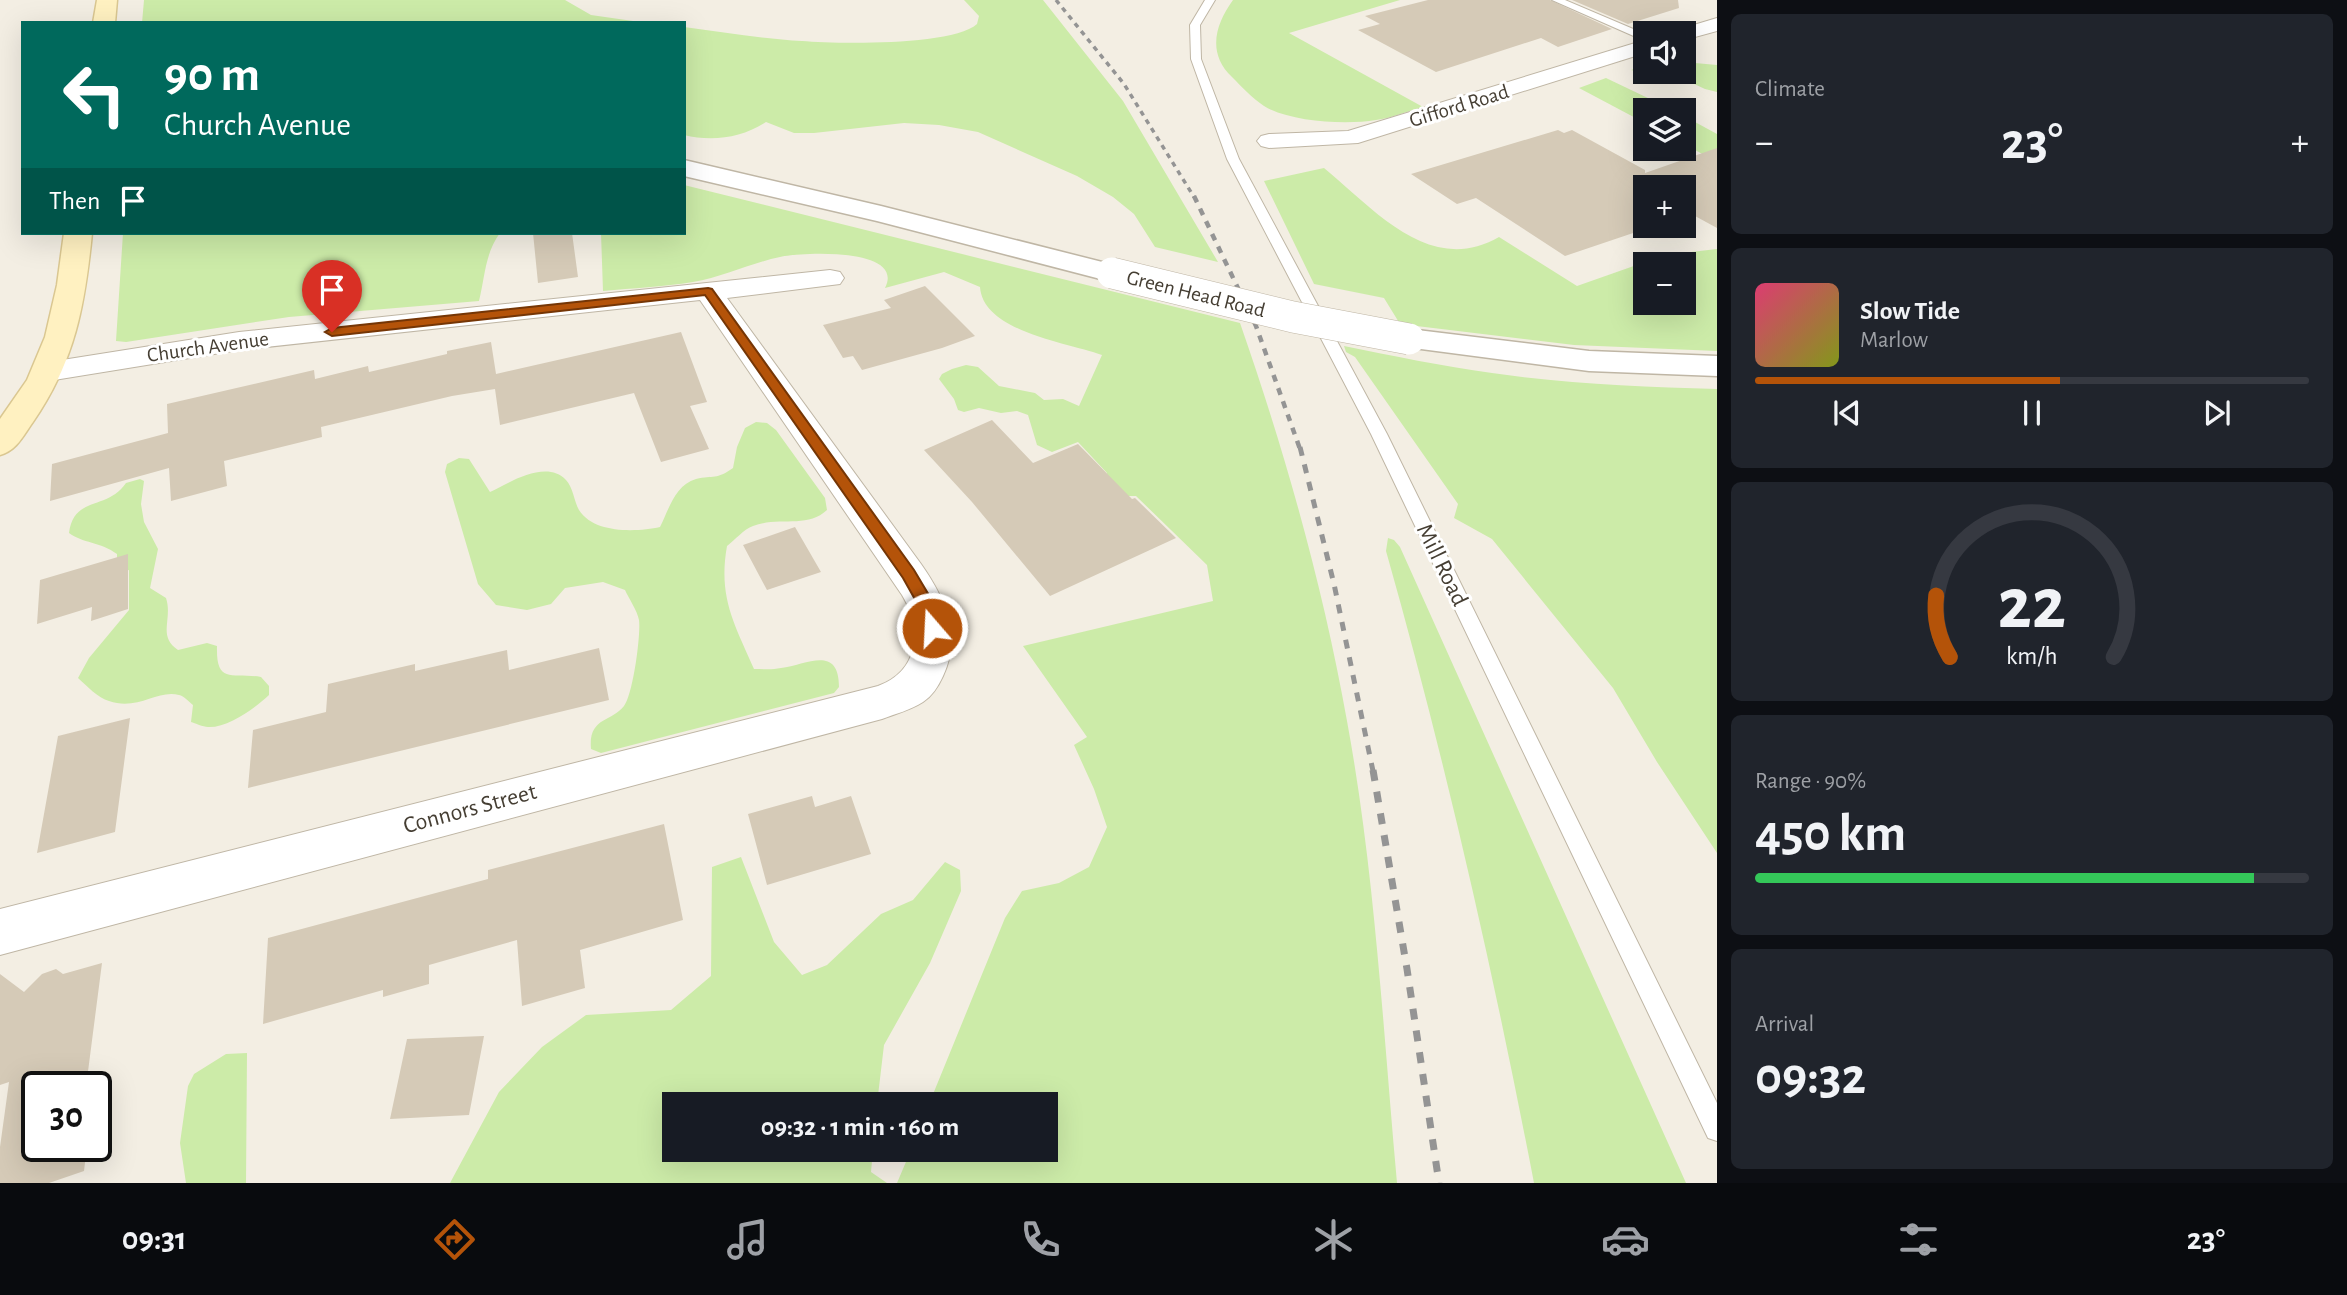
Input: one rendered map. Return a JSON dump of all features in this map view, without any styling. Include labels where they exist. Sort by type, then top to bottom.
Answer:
[{"type":"main road","points":[[104,21],[107,0]]},
{"type":"main road","points":[[0,443],[48,370],[71,295],[78,235]]},
{"type":"street","points":[[1696,30],[1717,24]]},
{"type":"street","points":[[1696,49],[1706,50]]},
{"type":"street","name":"Gifford Road","points":[[1269,141],[1350,138],[1633,50]]},
{"type":"street","name":"Green Head Road","points":[[686,168],[858,208],[1293,317],[1409,339],[1589,361],[1717,366]]},
{"type":"street","name":"Church Avenue","points":[[48,370],[239,341],[830,278]]},
{"type":"street","name":"Connors Street","points":[[0,932],[882,702],[906,692],[920,681],[933,651],[932,628],[925,602],[708,291]]},
{"type":"lane","name":"Mill Road","points":[[1210,0],[1195,25],[1196,59],[1233,159],[1379,434],[1717,1129]]},
{"type":"lane","points":[[1557,0],[1633,33]]},
{"type":"green space","points":[[144,0],[565,0],[591,15],[633,21],[142,21]]},
{"type":"green space","points":[[964,0],[1043,0],[1123,101],[1218,262],[1155,247],[1134,214],[1113,197],[1077,176],[978,132],[939,125],[904,123],[794,133],[766,122],[747,132],[726,137],[686,135],[686,27],[773,39],[894,42],[964,31],[977,24],[979,16]]},
{"type":"green space","points":[[1233,0],[1400,0],[1289,33],[1423,107],[1382,119],[1350,122],[1303,119],[1264,106],[1232,77],[1219,58],[1216,39],[1218,29]]},
{"type":"green space","points":[[1696,63],[1717,65],[1717,92],[1694,84]]},
{"type":"green space","points":[[1606,78],[1648,98],[1633,98],[1633,117],[1579,88]]},
{"type":"green space","points":[[1696,123],[1717,134],[1717,162],[1696,151]]},
{"type":"green space","points":[[1324,168],[1383,218],[1426,244],[1450,249],[1474,247],[1499,237],[1577,286],[1633,266],[1633,315],[1696,315],[1696,252],[1691,252],[1717,249],[1717,351],[1574,345],[1400,324],[1384,298],[1314,284],[1264,181]]},
{"type":"green space","points":[[686,185],[1240,323],[1301,520],[1347,721],[1365,836],[1397,1183],[897,1183],[906,1162],[1058,1162],[1058,1092],[934,1092],[1005,918],[1022,891],[1059,883],[1089,867],[1107,827],[1094,789],[1074,745],[1087,737],[1023,646],[1213,601],[1207,565],[1136,496],[1123,496],[1107,485],[1107,473],[1078,442],[1052,452],[1037,445],[1028,415],[1017,411],[1001,413],[979,408],[964,412],[958,410],[954,399],[939,379],[942,374],[952,369],[966,365],[978,367],[999,386],[1035,393],[1044,400],[1063,399],[1079,406],[1102,355],[1011,325],[996,315],[985,302],[980,287],[944,272],[885,288],[887,275],[880,265],[848,255],[828,254],[791,255],[715,277],[603,291],[601,235],[686,235]]},
{"type":"green space","points":[[123,235],[499,235],[488,257],[479,301],[289,317],[126,342],[116,341]]},
{"type":"green space","points":[[1344,346],[1520,377],[1717,389],[1717,853],[1657,762],[1613,688],[1492,539],[1454,518],[1458,504],[1355,357],[1346,352]]},
{"type":"green space","points":[[756,422],[767,423],[776,430],[825,498],[827,510],[819,516],[802,521],[753,526],[727,546],[725,580],[730,609],[754,669],[774,669],[810,661],[827,661],[838,674],[839,687],[834,693],[601,753],[591,749],[593,731],[619,711],[627,700],[639,638],[639,620],[635,608],[625,590],[603,582],[565,588],[551,604],[527,610],[496,605],[478,584],[445,472],[447,464],[459,458],[469,459],[490,492],[538,472],[558,474],[568,483],[579,510],[586,518],[616,529],[651,529],[660,527],[683,486],[696,479],[719,476],[733,468],[737,447],[745,428]]},
{"type":"green space","points":[[140,479],[144,481],[141,504],[144,522],[158,549],[150,588],[166,598],[168,639],[178,650],[207,643],[217,646],[219,667],[223,672],[261,677],[269,686],[269,695],[241,716],[224,724],[208,727],[191,722],[193,705],[179,695],[163,695],[138,702],[119,703],[101,697],[78,678],[89,658],[129,610],[129,570],[117,573],[117,554],[69,533],[72,521],[84,508],[110,497],[126,483]]},
{"type":"green space","points":[[1388,538],[1400,547],[1686,1183],[1534,1183],[1467,865],[1386,551]]},
{"type":"green space","points":[[741,857],[774,942],[802,975],[827,965],[881,914],[913,900],[945,862],[960,870],[961,891],[930,963],[884,1045],[878,1092],[662,1092],[662,1162],[872,1162],[871,1172],[887,1183],[450,1183],[499,1092],[542,1047],[586,1015],[671,1010],[711,976],[712,867]]},
{"type":"green space","points":[[247,1053],[246,1183],[186,1183],[180,1143],[188,1086],[194,1074],[226,1054]]},
{"type":"building","points":[[1428,0],[1550,0],[1612,29],[1558,47],[1541,38],[1436,72],[1358,30],[1380,24],[1365,16]]},
{"type":"building","points":[[1572,0],[1678,0],[1679,8],[1628,24]]},
{"type":"building","points":[[1558,130],[1564,133],[1572,130],[1645,170],[1645,173],[1680,161],[1696,161],[1696,155],[1717,148],[1717,228],[1696,217],[1696,175],[1633,175],[1633,233],[1565,256],[1476,198],[1457,204],[1411,174]]},
{"type":"building","points":[[533,235],[572,235],[578,277],[538,283]]},
{"type":"building","points":[[925,286],[975,336],[862,370],[853,356],[843,358],[823,325],[891,308],[884,300]]},
{"type":"building","points":[[681,332],[707,402],[690,406],[709,449],[661,462],[634,393],[500,425],[495,389],[452,396],[321,427],[322,437],[224,461],[227,486],[171,501],[169,468],[50,501],[52,464],[168,433],[167,404],[314,370],[315,379],[368,366],[369,372],[491,342],[496,374]]},
{"type":"building","points":[[992,420],[1033,463],[1078,444],[1132,499],[1135,498],[1176,538],[1050,596],[972,502],[924,450]]},
{"type":"building","points":[[795,527],[821,572],[767,590],[743,545]]},
{"type":"building","points":[[128,554],[128,609],[91,621],[92,607],[37,624],[40,580]]},
{"type":"building","points":[[599,648],[609,700],[248,788],[253,730],[326,712],[328,684],[415,664],[415,671],[507,650],[509,670]]},
{"type":"building","points":[[130,718],[115,832],[37,853],[58,736]]},
{"type":"building","points":[[812,796],[815,807],[851,796],[871,854],[767,885],[748,814]]},
{"type":"building","points":[[664,824],[683,920],[580,950],[585,988],[522,1006],[517,940],[429,965],[429,984],[383,997],[383,990],[263,1024],[268,938],[488,879],[488,870]]},
{"type":"building","points":[[102,963],[88,1071],[21,1071],[21,1162],[85,1162],[84,1171],[49,1183],[0,1183],[0,1147],[9,1082],[0,1085],[0,974],[24,992],[42,974],[56,969],[63,974]]},
{"type":"building","points":[[484,1036],[469,1115],[390,1119],[407,1039]]},
{"type":"railway","points":[[1056,0],[1124,84],[1194,197]]},
{"type":"railway","points":[[1194,196],[1256,326],[1300,449]]},
{"type":"railway","points":[[1300,447],[1334,584],[1373,771]]},
{"type":"railway","points":[[1373,770],[1407,969],[1439,1183]]},
{"type":"route","points":[[332,332],[708,291],[908,574],[925,602],[932,628]]}]
